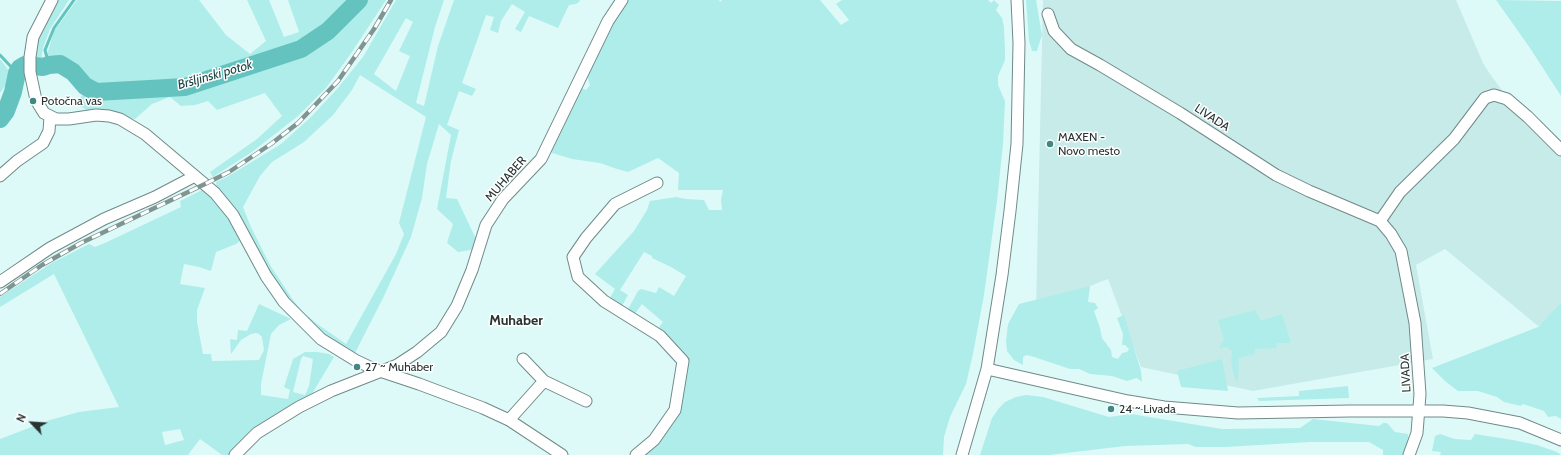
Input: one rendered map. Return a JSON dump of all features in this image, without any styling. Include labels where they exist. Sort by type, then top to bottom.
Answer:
[{"type":"street","points":[[52,0],[33,37],[30,57],[30,72],[36,100],[44,113],[56,119],[69,119],[96,115],[109,116],[120,119],[145,134],[215,193],[233,215],[266,276],[284,302],[321,339],[355,360],[378,371],[419,384],[483,408],[509,420],[562,455]]},
{"type":"street","name":"MUHABER","points":[[235,455],[257,433],[299,407],[331,391],[378,371],[397,365],[418,352],[441,332],[457,306],[472,270],[486,225],[503,199],[541,159],[608,21],[622,0]]},
{"type":"street","points":[[962,455],[987,369],[1002,275],[1017,144],[1019,43],[1018,0]]},
{"type":"street","name":"LIVADA","points":[[1048,14],[1054,31],[1071,49],[1180,113],[1276,175],[1309,192],[1380,222],[1391,234],[1401,251],[1406,269],[1415,323],[1420,394],[1417,433],[1409,455]]},
{"type":"street","points":[[1380,222],[1400,192],[1454,139],[1485,98],[1494,94],[1507,99],[1528,117],[1561,150]]},
{"type":"street","points":[[0,176],[17,161],[43,143],[49,131],[50,117]]},
{"type":"street","points":[[0,282],[50,248],[104,219],[155,197],[195,176]]},
{"type":"street","points":[[636,455],[654,440],[675,410],[683,361],[660,336],[604,301],[578,276],[573,257],[586,238],[615,204],[657,183]]},
{"type":"street","points":[[523,359],[544,382],[586,401]]},
{"type":"street","points":[[987,369],[1128,402],[1164,407],[1238,413],[1444,411],[1468,413],[1520,423],[1561,440]]},
{"type":"street","points":[[509,420],[544,382]]},
{"type":"shaded area","points":[[56,0],[69,0],[50,29],[43,48],[41,60],[31,62],[32,52]]},
{"type":"shaded area","points":[[77,0],[199,0],[226,35],[250,54],[266,41],[247,0],[269,0],[284,37],[299,32],[288,0],[386,0],[352,52],[326,88],[298,116],[252,152],[213,177],[210,172],[257,139],[282,116],[265,93],[217,110],[208,101],[195,105],[181,106],[170,97],[152,104],[135,119],[90,112],[78,105],[81,96],[89,91],[89,80],[86,75],[63,58],[51,58],[47,55],[54,31]]},
{"type":"shaded area","points":[[396,0],[444,0],[435,27],[416,103],[424,106],[438,46],[454,0],[580,0],[576,4],[569,5],[558,28],[529,16],[521,32],[515,29],[525,12],[512,4],[501,21],[498,33],[490,30],[494,17],[486,15],[462,83],[476,89],[472,96],[459,91],[447,125],[459,130],[451,161],[446,198],[457,199],[476,239],[476,249],[458,252],[447,243],[453,224],[437,209],[451,135],[439,124],[427,164],[422,198],[411,237],[384,296],[354,355],[322,335],[284,297],[246,227],[217,187],[216,182],[227,177],[281,144],[310,118],[337,89],[363,57]],"holes":[[[406,18],[413,22],[399,51],[410,56],[396,91],[374,74]],[[360,75],[426,117],[399,223],[404,234],[396,254],[346,344],[316,323],[303,312],[293,300],[270,265],[250,225],[243,207],[260,176],[272,162],[304,142],[333,115],[352,90]]]},
{"type":"shaded area","points":[[626,0],[719,0],[720,2],[722,0],[820,0],[841,25],[849,20],[836,4],[842,0],[988,0],[991,3],[994,0],[999,5],[996,10],[1002,18],[1004,27],[1005,60],[998,76],[998,85],[1005,101],[1003,144],[997,201],[984,295],[973,354],[966,384],[950,417],[944,437],[943,455],[643,455],[670,420],[678,356],[652,336],[663,322],[642,304],[629,322],[627,311],[638,291],[641,289],[656,293],[659,287],[674,296],[686,276],[652,258],[652,256],[644,252],[620,290],[628,295],[622,306],[610,298],[615,289],[595,274],[634,231],[647,210],[650,201],[676,197],[704,200],[709,210],[722,210],[721,200],[723,190],[678,190],[679,173],[658,158],[628,172],[600,163],[572,159],[552,153],[550,149],[580,87],[586,90],[590,85],[586,72],[609,23]]},
{"type":"shaded area","points":[[1026,0],[1036,0],[1042,35],[1037,51],[1032,51],[1029,41]]},
{"type":"shaded area","points":[[1043,0],[1456,0],[1483,63],[1490,74],[1504,93],[1525,107],[1561,144],[1561,309],[1538,326],[1445,249],[1416,265],[1433,359],[1253,391],[1141,367],[1108,279],[1036,307]]},
{"type":"shaded area","points":[[1496,0],[1561,1],[1561,96],[1530,48]]},
{"type":"shaded area","points":[[0,59],[12,75],[0,93]]},
{"type":"shaded area","points":[[204,189],[227,217],[241,240],[236,244],[216,252],[211,271],[184,264],[180,284],[205,288],[197,310],[197,322],[203,354],[211,354],[212,361],[259,360],[264,350],[262,337],[259,334],[251,334],[241,340],[231,354],[230,339],[237,340],[238,330],[247,331],[259,304],[291,319],[279,325],[271,334],[261,384],[261,395],[288,399],[290,390],[284,387],[293,359],[305,352],[329,354],[334,357],[309,399],[248,438],[230,455],[222,455],[200,439],[188,455],[0,455],[0,439],[50,420],[79,412],[119,407],[54,274],[0,307],[0,297],[50,264],[89,244],[95,247],[181,207],[180,201]],"holes":[[[303,356],[313,359],[309,386],[305,395],[293,392]],[[180,429],[184,440],[165,445],[162,432]]]},
{"type":"shaded area","points":[[1090,286],[1088,302],[1095,303],[1098,308],[1094,311],[1102,338],[1111,350],[1112,357],[1118,359],[1122,353],[1127,352],[1129,349],[1125,345],[1122,345],[1123,334],[1117,318],[1124,315],[1141,371],[1142,382],[1137,378],[1127,381],[1112,376],[1090,374],[1079,369],[1070,369],[1026,355],[1023,357],[1023,365],[1014,360],[1007,351],[1006,341],[1008,324],[1019,304]]},
{"type":"shaded area","points":[[1561,303],[1561,419],[1556,416],[1548,417],[1544,411],[1523,404],[1521,406],[1504,402],[1497,397],[1478,391],[1458,391],[1446,382],[1432,368],[1538,327]]},
{"type":"shaded area","points":[[1255,310],[1261,321],[1282,314],[1291,343],[1277,343],[1276,348],[1255,349],[1255,354],[1239,358],[1238,381],[1235,380],[1233,372],[1231,360],[1232,351],[1227,347],[1219,348],[1224,339],[1218,320]]},
{"type":"shaded area","points":[[1222,359],[1228,391],[1181,387],[1177,371]]},
{"type":"shaded area","points":[[1348,386],[1349,398],[1259,401],[1257,398],[1299,396],[1299,391]]},
{"type":"shaded area","points":[[1026,395],[1043,397],[1109,417],[1131,414],[1222,429],[1300,428],[1313,419],[1379,426],[1383,423],[1387,423],[1395,432],[1408,434],[1408,438],[1404,455],[1383,455],[1383,450],[1369,442],[1310,442],[1225,447],[1196,447],[1188,444],[1125,446],[1049,455],[980,455],[992,418],[999,408],[1005,402],[1016,397]]},
{"type":"shaded area","points":[[1440,434],[1455,439],[1471,440],[1475,434],[1513,440],[1537,445],[1557,452],[1561,455],[1440,455],[1441,452],[1432,451],[1435,436]]},
{"type":"waterway","points":[[49,65],[45,50],[54,28],[74,0]]},
{"type":"waterway","name":"Bršljinski potok","points":[[0,119],[6,111],[13,92],[17,73],[20,68],[25,65],[43,67],[60,64],[73,72],[85,86],[96,92],[185,87],[301,49],[328,31],[359,0]]},
{"type":"waterway","points":[[0,55],[17,73]]},
{"type":"railway","points":[[0,294],[42,265],[81,243],[229,172],[271,144],[298,123],[338,81],[374,29],[391,0]]},
{"type":"place","name":"Potočna vas","points":[[33,101]]},
{"type":"place","name":"MAXEN - Novo mesto","points":[[1050,144]]},
{"type":"place","name":"27 ~ Muhaber","points":[[357,367]]},
{"type":"place","name":"24 ~ Livada","points":[[1111,409]]},
{"type":"district","name":"Muhaber","points":[[516,321]]}]
